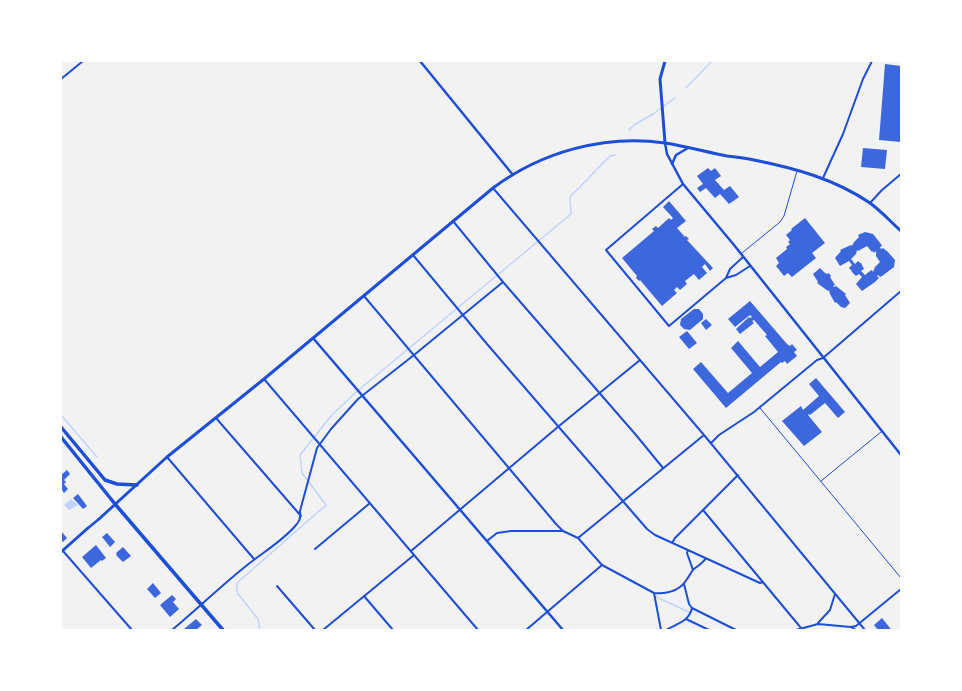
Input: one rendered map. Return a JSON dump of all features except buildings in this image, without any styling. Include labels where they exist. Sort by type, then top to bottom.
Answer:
[{"type":"highway","points":[[61,427],[106,480],[117,484],[137,485]]},
{"type":"highway","points":[[61,437],[115,504],[223,630]]},
{"type":"main road","points":[[664,143],[660,79],[665,61]]},
{"type":"main road","points":[[99,518],[167,457],[264,379],[493,188],[513,174],[534,163],[557,154],[600,143],[625,141],[664,143],[753,160],[797,170],[823,178],[870,203],[901,231]]},
{"type":"main road","points":[[62,552],[88,528]]},
{"type":"street","points":[[61,79],[83,61]]},
{"type":"street","points":[[420,61],[513,174]]},
{"type":"street","points":[[823,178],[843,134],[863,80],[872,61]]},
{"type":"street","points":[[664,143],[667,154],[682,184],[742,256],[901,455]]},
{"type":"street","points":[[672,164],[676,156],[688,148]]},
{"type":"street","points":[[870,203],[882,190],[901,174]]},
{"type":"street","points":[[682,184],[606,250],[669,326],[726,278],[736,275],[750,266]]},
{"type":"street","points":[[493,188],[738,475],[865,630]]},
{"type":"street","points":[[453,221],[499,278],[600,393],[663,468]]},
{"type":"street","points":[[413,255],[647,529],[654,535],[760,583],[763,582]]},
{"type":"street","points":[[726,278],[730,269],[742,256]]},
{"type":"street","points":[[172,630],[230,579],[284,537],[298,524],[301,516],[300,511],[307,483],[319,444],[362,396],[503,282]]},
{"type":"street","points":[[710,443],[759,408],[817,360],[823,358],[901,291]]},
{"type":"street","points":[[364,296],[563,531],[578,538],[602,565],[654,592],[663,593],[676,590],[684,584],[693,570],[704,562],[706,558]]},
{"type":"street","points":[[313,338],[563,630]]},
{"type":"street","points":[[411,551],[640,360]]},
{"type":"street","points":[[264,379],[478,630]]},
{"type":"street","points":[[216,418],[301,516]]},
{"type":"street","points":[[578,538],[704,435]]},
{"type":"street","points":[[167,457],[254,560]]},
{"type":"street","points":[[672,543],[738,475]]},
{"type":"street","points":[[315,549],[370,503]]},
{"type":"street","points":[[703,510],[801,628]]},
{"type":"street","points":[[88,528],[99,518]]},
{"type":"street","points":[[486,541],[497,533],[511,531],[563,531]]},
{"type":"street","points":[[688,550],[687,553],[693,570]]},
{"type":"street","points":[[62,552],[132,630]]},
{"type":"street","points":[[323,630],[414,555]]},
{"type":"street","points":[[526,630],[602,565]]},
{"type":"street","points":[[666,630],[680,624],[691,613],[692,608],[684,584]]},
{"type":"street","points":[[277,586],[315,630]]},
{"type":"street","points":[[851,627],[860,623],[901,589]]},
{"type":"street","points":[[654,592],[661,630]]},
{"type":"street","points":[[818,624],[830,610],[835,594]]},
{"type":"street","points":[[364,596],[393,630]]},
{"type":"street","points":[[692,608],[736,630]]},
{"type":"street","points":[[686,619],[709,630]]},
{"type":"street","points":[[796,630],[818,624],[851,627],[856,630]]},
{"type":"lane","points":[[742,256],[780,222],[784,216],[797,170]]},
{"type":"lane","points":[[759,408],[901,578]]},
{"type":"lane","points":[[821,481],[882,431]]},
{"type":"water","points":[[71,499],[78,505],[69,510],[64,505]]},
{"type":"waterway","points":[[686,88],[712,61]]},
{"type":"waterway","points":[[629,130],[634,125],[653,114],[675,98]]},
{"type":"waterway","points":[[260,630],[258,619],[238,594],[236,588],[238,582],[326,505],[302,473],[300,455],[331,416],[355,393],[571,214],[570,197],[610,156],[616,155]]},
{"type":"waterway","points":[[61,415],[97,457]]},
{"type":"waterway","points":[[654,596],[691,613]]}]
